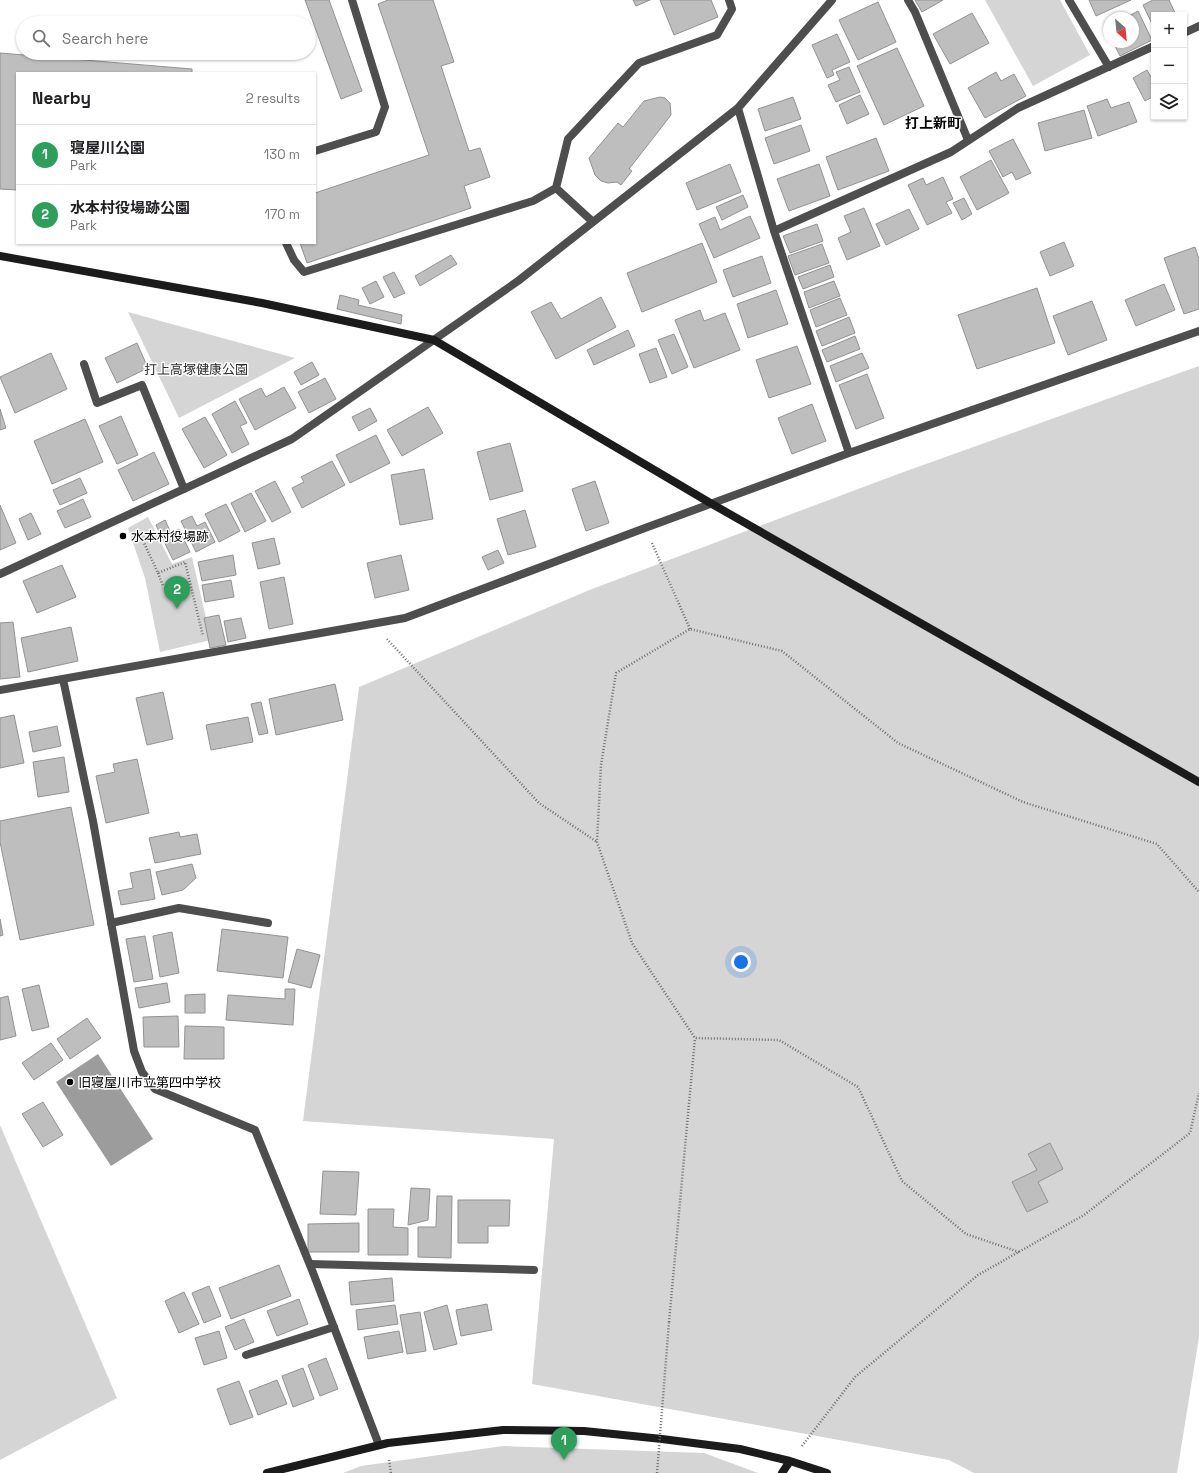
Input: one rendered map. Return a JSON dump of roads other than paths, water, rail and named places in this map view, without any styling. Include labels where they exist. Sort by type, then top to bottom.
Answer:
[{"type":"street","points":[[316,151],[376,132],[385,107],[352,0]]},
{"type":"street","points":[[286,244],[294,260],[304,272],[533,201],[556,188],[568,139],[639,63],[717,36],[732,9],[729,0]]},
{"type":"street","points":[[0,574],[292,439],[518,281],[738,108],[832,0]]},
{"type":"street","points":[[908,0],[915,12],[968,140]]},
{"type":"street","points":[[1069,0],[1109,67]]},
{"type":"street","points":[[1187,32],[1199,26]]},
{"type":"street","points":[[774,231],[951,152],[1018,108],[1151,47]]},
{"type":"street","points":[[738,108],[774,231],[850,453]]},
{"type":"street","points":[[556,188],[593,222]]},
{"type":"street","points":[[0,256],[262,303],[434,340],[712,504],[1199,782]]},
{"type":"street","points":[[0,690],[405,618],[850,453],[1199,331]]},
{"type":"street","points":[[84,364],[97,403],[142,385],[184,489]]},
{"type":"street","points":[[63,679],[93,820],[134,1051],[142,1072],[155,1089],[255,1130],[310,1264],[379,1445]]},
{"type":"street","points":[[111,923],[179,908],[268,923]]},
{"type":"street","points":[[310,1264],[534,1270]]},
{"type":"street","points":[[246,1355],[334,1326]]},
{"type":"street","points":[[267,1473],[379,1445],[503,1430],[584,1431],[740,1449],[790,1461],[827,1473]]},
{"type":"street","points":[[782,1473],[790,1461]]},
{"type":"place","name":"水本村役場跡","points":[[123,536]]},
{"type":"place","name":"水本村役場跡公園","points":[[177,609]]},
{"type":"place","name":"旧寝屋川市立第四中学校","points":[[70,1082]]},
{"type":"place","name":"寝屋川公園","points":[[564,1460]]},
{"type":"district","name":"打上新町","points":[[933,123]]},
{"type":"park label","name":"打上高塚健康公園","points":[[196,369]]}]
